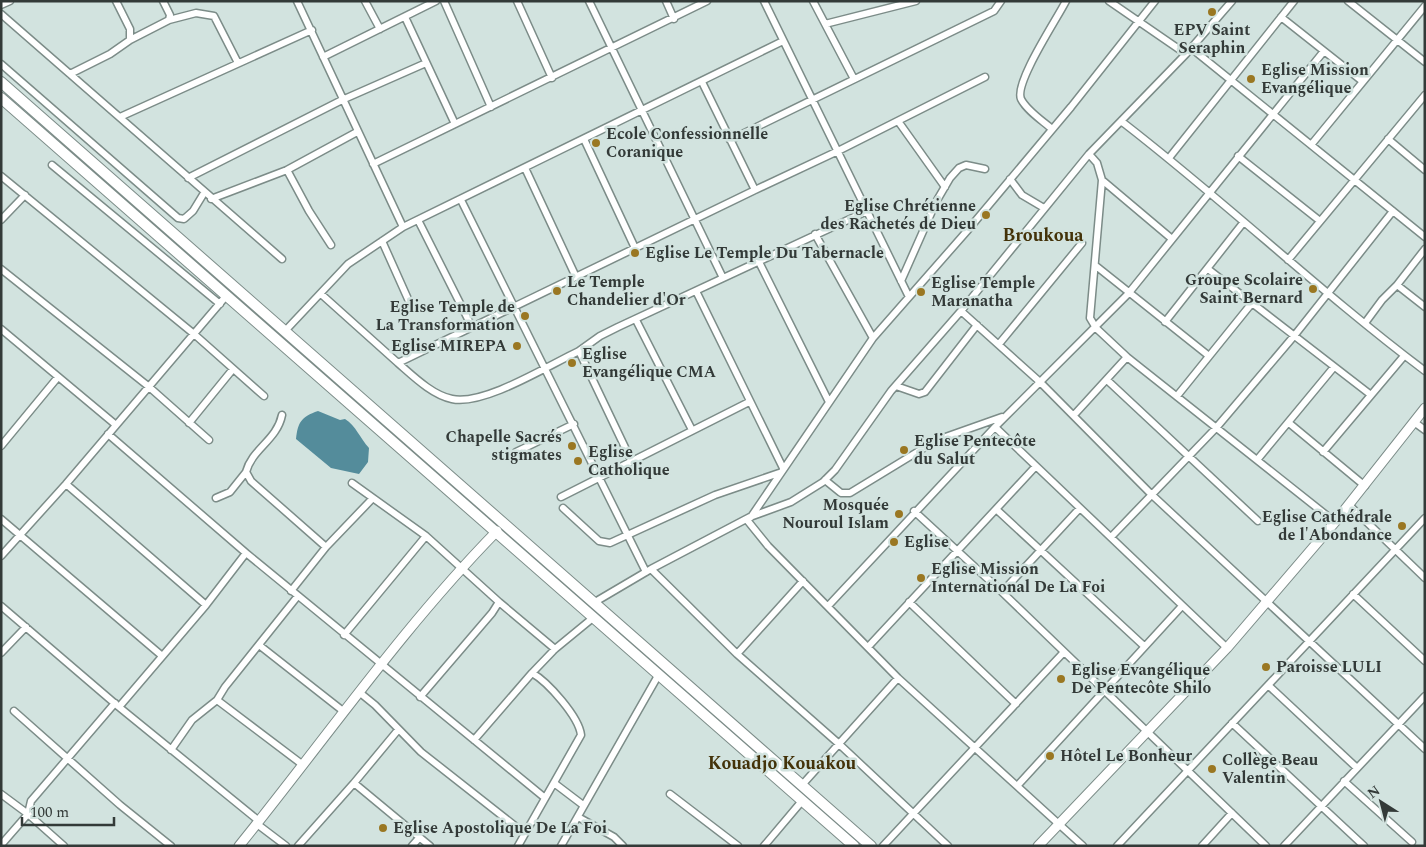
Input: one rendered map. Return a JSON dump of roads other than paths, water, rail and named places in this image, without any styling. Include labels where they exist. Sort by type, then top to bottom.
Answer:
[{"type":"main road","points":[[1,82],[871,846]]},
{"type":"main road","points":[[1,98],[854,846]]},
{"type":"street","points":[[116,1],[130,29],[130,40]]},
{"type":"street","points":[[163,1],[170,16],[169,20]]},
{"type":"street","points":[[297,1],[403,227]]},
{"type":"street","points":[[365,1],[380,29]]},
{"type":"street","points":[[323,57],[436,1]]},
{"type":"street","points":[[444,1],[491,107]]},
{"type":"street","points":[[517,1],[552,78]]},
{"type":"street","points":[[589,1],[723,278]]},
{"type":"street","points":[[666,1],[674,18]]},
{"type":"street","points":[[373,164],[707,1]]},
{"type":"street","points":[[764,1],[814,99],[865,212],[908,297]]},
{"type":"street","points":[[814,1],[854,79]]},
{"type":"street","points":[[826,24],[916,1]]},
{"type":"street","points":[[730,140],[994,11],[1001,1]]},
{"type":"street","points":[[1052,129],[1022,101],[1020,94],[1031,64],[1066,1]]},
{"type":"street","points":[[1109,1],[1186,54]]},
{"type":"street","points":[[749,519],[873,338],[908,297],[933,272],[1155,1]]},
{"type":"street","points":[[595,602],[649,571],[749,519],[791,502],[824,480],[835,470],[896,386],[961,311],[1088,154],[1192,48],[1232,1]]},
{"type":"street","points":[[1169,158],[1294,1]]},
{"type":"street","points":[[1348,1],[1425,62]]},
{"type":"street","points":[[1311,146],[1362,81],[1425,7],[1420,1]]},
{"type":"street","points":[[70,74],[110,54],[130,40],[169,20],[196,13],[214,16],[238,63]]},
{"type":"street","points":[[1,14],[120,117],[211,200],[282,259]]},
{"type":"street","points":[[405,17],[454,124]]},
{"type":"street","points":[[1281,17],[1362,81]]},
{"type":"street","points":[[120,117],[312,30]]},
{"type":"street","points":[[285,331],[348,264],[403,227],[462,200],[784,41]]},
{"type":"street","points":[[1192,48],[1425,238]]},
{"type":"street","points":[[829,605],[914,511],[994,427],[1096,328],[1128,294],[1324,51]]},
{"type":"street","points":[[188,178],[342,100],[426,63]]},
{"type":"street","points":[[1,64],[178,218],[184,219],[188,216],[204,193]]},
{"type":"street","points":[[398,363],[838,151],[985,77]]},
{"type":"street","points":[[702,82],[754,190]]},
{"type":"street","points":[[1288,260],[1425,95]]},
{"type":"street","points":[[898,121],[945,187]]},
{"type":"street","points":[[1121,121],[1169,158],[1208,194],[1329,292],[1404,356],[1425,371]]},
{"type":"street","points":[[211,200],[287,170],[358,132]]},
{"type":"street","points":[[584,139],[635,248]]},
{"type":"street","points":[[1388,139],[1425,170]]},
{"type":"street","points":[[1088,154],[1097,163],[1102,180],[1090,318],[1096,328],[1127,357],[1335,522]]},
{"type":"street","points":[[1238,156],[1320,221]]},
{"type":"street","points":[[52,165],[220,304]]},
{"type":"street","points":[[901,281],[945,187],[959,168],[974,165],[985,169]]},
{"type":"street","points":[[525,168],[576,277]]},
{"type":"street","points":[[287,170],[309,211],[331,245]]},
{"type":"street","points":[[1,176],[194,334],[264,396]]},
{"type":"street","points":[[1010,179],[1022,195],[1044,208]]},
{"type":"street","points":[[1102,180],[1172,239]]},
{"type":"street","points":[[1,220],[25,195]]},
{"type":"street","points":[[462,200],[574,424],[599,479],[649,571],[737,654],[838,743],[948,846]]},
{"type":"street","points":[[1112,536],[1216,428],[1294,336],[1393,211]]},
{"type":"street","points":[[321,294],[398,363],[430,388],[452,399],[468,399],[483,396],[580,351],[600,336],[865,212]]},
{"type":"street","points":[[418,220],[472,327]]},
{"type":"street","points":[[1165,322],[1243,223]]},
{"type":"street","points":[[815,234],[873,338]]},
{"type":"street","points":[[382,241],[412,308]]},
{"type":"street","points":[[999,344],[1082,243]]},
{"type":"street","points":[[1365,323],[1425,249]]},
{"type":"street","points":[[759,262],[829,402]]},
{"type":"street","points":[[1096,266],[1128,294],[1209,356]]},
{"type":"street","points":[[1,269],[148,386],[209,440]]},
{"type":"street","points":[[1208,269],[1370,394]]},
{"type":"street","points":[[1397,285],[1425,306]]},
{"type":"street","points":[[696,291],[781,470]]},
{"type":"street","points":[[1,556],[66,484],[227,295]]},
{"type":"street","points":[[1177,396],[1252,303]]},
{"type":"street","points":[[961,311],[1040,382],[1151,494],[1425,749]]},
{"type":"street","points":[[636,320],[692,430]]},
{"type":"street","points":[[896,386],[919,394],[925,392],[978,325]]},
{"type":"street","points":[[3,333],[116,425]]},
{"type":"street","points":[[580,351],[631,460]]},
{"type":"street","points":[[1324,452],[1370,394],[1404,356]]},
{"type":"street","points":[[1074,415],[1127,357]]},
{"type":"street","points":[[1257,460],[1334,368]]},
{"type":"street","points":[[190,422],[233,369]]},
{"type":"street","points":[[1,446],[58,377]]},
{"type":"street","points":[[1107,380],[1190,455],[1258,521]]},
{"type":"street","points":[[561,497],[749,402]]},
{"type":"street","points":[[1038,846],[1227,648],[1365,486],[1425,408]]},
{"type":"street","points":[[216,498],[230,492],[246,472],[252,457],[280,427],[282,415]]},
{"type":"street","points":[[824,480],[841,493],[850,493],[937,440],[1006,416]]},
{"type":"street","points":[[1414,422],[1425,430]]},
{"type":"street","points":[[1289,423],[1365,486]]},
{"type":"street","points":[[516,452],[574,424]]},
{"type":"street","points":[[994,427],[1112,536],[1227,648]]},
{"type":"street","points":[[108,434],[297,597],[545,798]]},
{"type":"street","points":[[868,647],[1036,466]]},
{"type":"street","points":[[563,508],[604,544],[630,535],[715,495],[781,470]]},
{"type":"street","points":[[246,472],[252,481],[326,547]]},
{"type":"street","points":[[352,483],[426,536],[463,567],[499,602],[555,649]]},
{"type":"street","points":[[66,484],[206,604]]},
{"type":"street","points":[[292,591],[326,547],[372,499]]},
{"type":"street","points":[[1349,505],[1425,578]]},
{"type":"street","points":[[1002,592],[1080,508]]},
{"type":"street","points":[[996,509],[1144,646]]},
{"type":"street","points":[[914,511],[1190,770],[1266,846]]},
{"type":"street","points":[[1117,846],[1425,518]]},
{"type":"street","points":[[1,519],[21,534],[161,656]]},
{"type":"street","points":[[749,519],[768,546],[829,605],[898,678],[975,745],[1058,824],[1084,846]]},
{"type":"street","points":[[239,846],[343,711],[463,567],[497,531]]},
{"type":"street","points":[[344,635],[426,536]]},
{"type":"street","points":[[1,845],[28,814],[31,801],[206,604],[246,552]]},
{"type":"street","points":[[737,654],[803,581]]},
{"type":"street","points":[[1353,594],[1425,661]]},
{"type":"street","points":[[171,750],[192,720],[217,700],[225,687],[297,597]]},
{"type":"street","points":[[420,697],[492,613],[499,602]]},
{"type":"street","points":[[909,602],[1016,704]]},
{"type":"street","points":[[1,606],[286,846]]},
{"type":"street","points":[[1018,785],[1182,606]]},
{"type":"street","points":[[474,740],[555,649],[582,629],[594,617]]},
{"type":"street","points":[[1,653],[26,627]]},
{"type":"street","points":[[259,645],[343,711]]},
{"type":"street","points":[[883,846],[975,745],[1064,652]]},
{"type":"street","points":[[518,846],[579,741],[580,729],[566,707],[532,673]]},
{"type":"street","points":[[561,846],[659,674]]},
{"type":"street","points":[[802,785],[898,678]]},
{"type":"street","points":[[1268,685],[1357,768]]},
{"type":"street","points":[[359,692],[376,705],[398,730],[433,763],[524,833]]},
{"type":"street","points":[[1284,846],[1425,696]]},
{"type":"street","points":[[217,700],[302,764]]},
{"type":"street","points":[[14,711],[171,846]]},
{"type":"street","points":[[1232,723],[1364,846]]},
{"type":"street","points":[[298,846],[354,784],[398,730]]},
{"type":"street","points":[[1344,781],[1412,842]]},
{"type":"street","points":[[554,783],[584,805]]},
{"type":"street","points":[[354,784],[430,846]]},
{"type":"street","points":[[1,794],[28,814],[64,846]]},
{"type":"street","points":[[670,794],[738,846]]},
{"type":"street","points":[[764,846],[802,800]]},
{"type":"street","points":[[1202,846],[1232,813]]},
{"type":"street","points":[[578,817],[614,837],[623,846]]},
{"type":"street","points":[[412,846],[419,838]]},
{"type":"water","points":[[318,411],[340,420],[345,419],[369,448],[368,462],[359,474],[331,468],[296,439],[301,421]]},
{"type":"place","name":"EPV Saint Seraphin","points":[[1212,12]]},
{"type":"place","name":"Eglise Mission Evangélique","points":[[1251,79]]},
{"type":"place","name":"Ecole Confessionnelle Coranique","points":[[596,143]]},
{"type":"place","name":"Eglise Chrétienne des Rachetés de Dieu","points":[[986,215]]},
{"type":"place","name":"Eglise Le Temple Du Tabernacle","points":[[635,253]]},
{"type":"place","name":"Groupe Scolaire Saint Bernard","points":[[1313,289]]},
{"type":"place","name":"Le Temple Chandelier d'Or","points":[[557,291]]},
{"type":"place","name":"Eglise Temple Maranatha","points":[[921,292]]},
{"type":"place","name":"Eglise Temple de La Transformation","points":[[525,316]]},
{"type":"place","name":"Eglise MIREPA","points":[[517,346]]},
{"type":"place","name":"Eglise Evangélique CMA","points":[[572,363]]},
{"type":"place","name":"Chapelle Sacrés stigmates","points":[[572,446]]},
{"type":"place","name":"Eglise Pentecôte du Salut","points":[[904,450]]},
{"type":"place","name":"Eglise Catholique","points":[[578,461]]},
{"type":"place","name":"Mosquée Nouroul Islam","points":[[899,514]]},
{"type":"place","name":"Eglise Cathédrale de l'Abondance","points":[[1402,526]]},
{"type":"place","name":"Eglise","points":[[894,542]]},
{"type":"place","name":"Eglise Mission International De La Foi","points":[[921,578]]},
{"type":"place","name":"Paroisse LULI","points":[[1266,667]]},
{"type":"place","name":"Eglise Evangélique De Pentecôte Shilo","points":[[1061,679]]},
{"type":"place","name":"Hôtel Le Bonheur","points":[[1050,756]]},
{"type":"place","name":"Collège Beau Valentin","points":[[1212,769]]},
{"type":"place","name":"Eglise Apostolique De La Foi","points":[[383,828]]},
{"type":"district","name":"Broukoua","points":[[1043,235]]},
{"type":"district","name":"Kouadjo Kouakou","points":[[782,763]]}]
